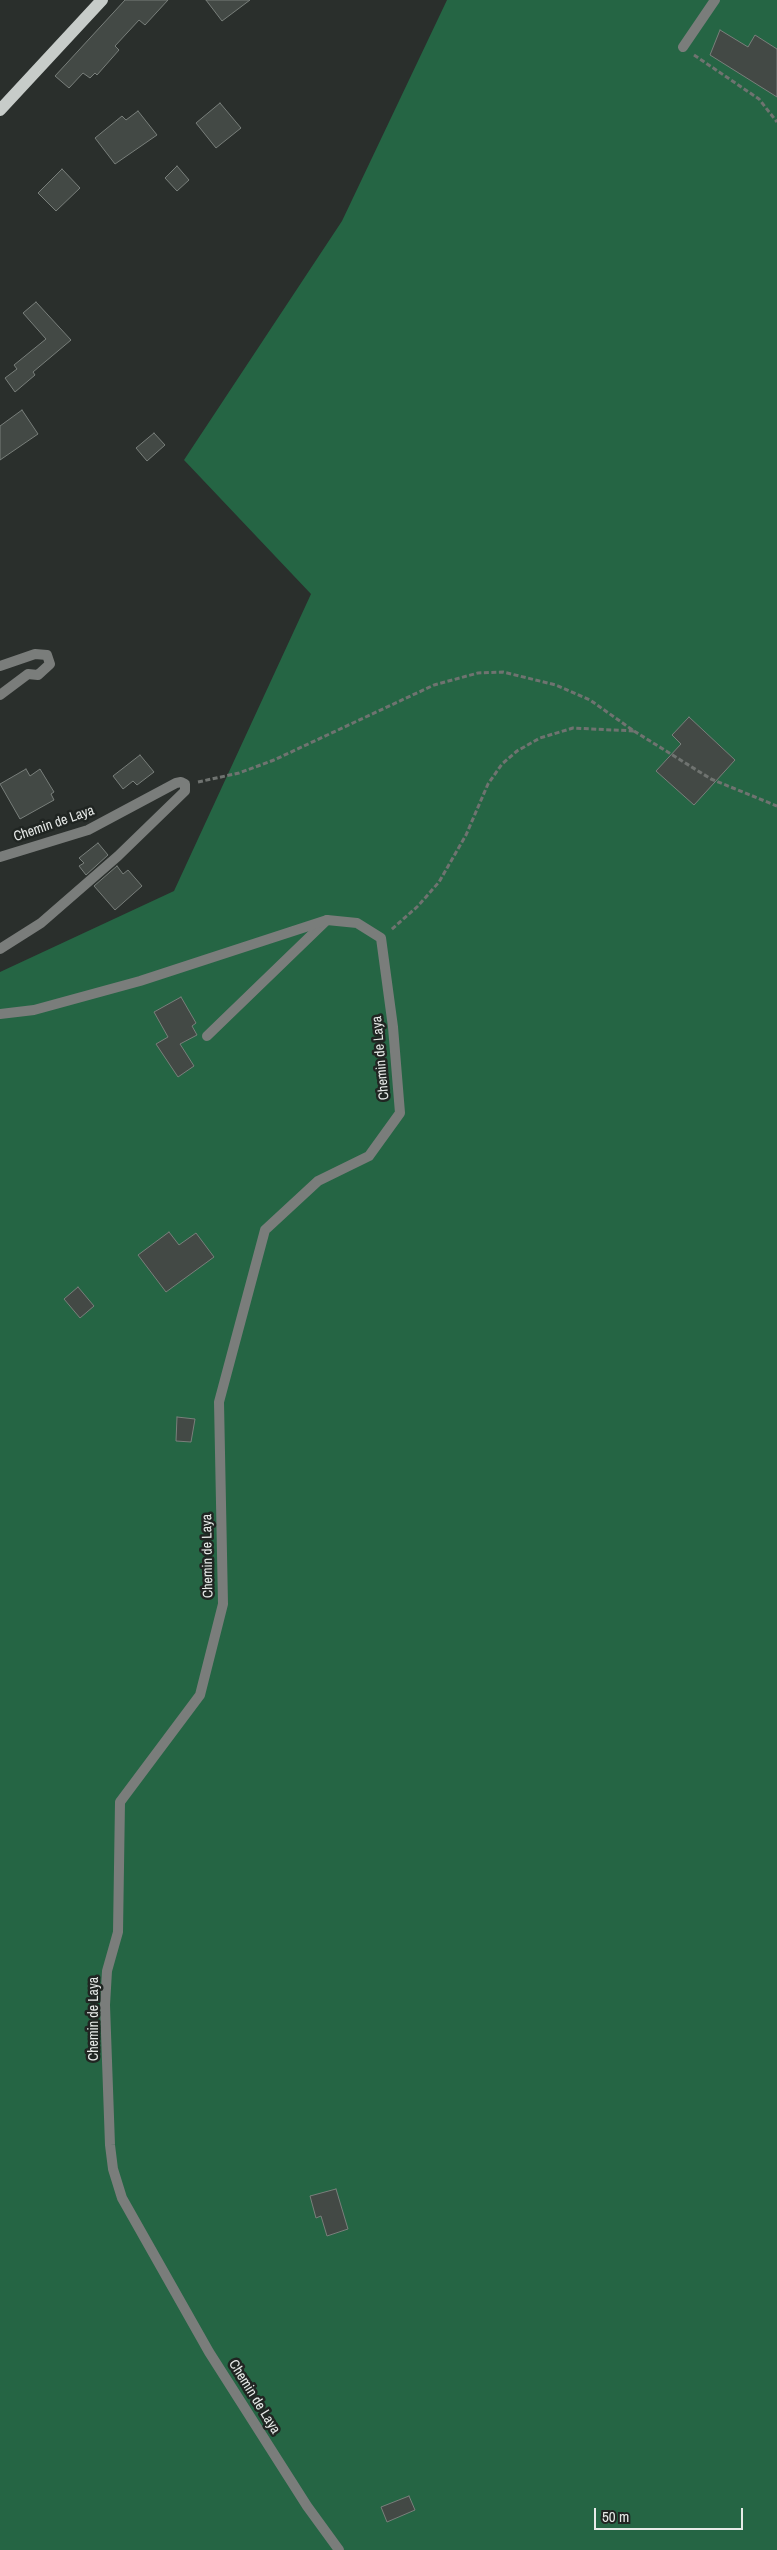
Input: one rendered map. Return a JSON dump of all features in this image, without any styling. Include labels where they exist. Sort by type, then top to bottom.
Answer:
[{"type":"main road","points":[[0,110],[102,0]]},
{"type":"street","points":[[683,47],[715,0]]},
{"type":"street","points":[[0,666],[36,654],[47,655],[50,664],[38,675],[28,674],[0,695]]},
{"type":"street","name":"Chemin de Laya","points":[[0,857],[88,830],[176,783],[186,784]]},
{"type":"street","points":[[0,949],[40,923],[118,856],[185,791],[186,784]]},
{"type":"street","points":[[207,1036],[327,920]]},
{"type":"street","points":[[0,1014],[34,1010],[140,981],[327,920],[357,923],[382,938]]},
{"type":"street","name":"Chemin de Laya","points":[[339,2550],[307,2506],[209,2352],[122,2198],[113,2169],[110,2145],[105,2005],[107,1972],[118,1932],[120,1802],[200,1695],[223,1604],[219,1402],[265,1230],[318,1181],[369,1156],[400,1113],[393,1027],[382,938]]},
{"type":"path","points":[[683,47],[759,100],[777,122]]},
{"type":"path","points":[[186,784],[239,773],[434,685],[478,673],[503,672],[556,685],[590,700],[634,731],[711,779],[777,806]]},
{"type":"path","points":[[382,938],[418,906],[439,882],[466,835],[488,784],[502,764],[517,751],[540,738],[573,728],[634,731]]},
{"type":"green space","points":[[447,0],[777,0],[777,2550],[0,2550],[0,972],[174,891],[311,594],[184,460],[342,221]]},
{"type":"building","points":[[125,0],[168,0],[145,25],[139,20],[115,46],[119,50],[97,75],[95,73],[90,78],[83,73],[69,88],[55,76]]},
{"type":"building","points":[[206,0],[250,0],[222,21]]},
{"type":"building","points":[[720,30],[748,47],[755,35],[777,49],[777,97],[710,55]]},
{"type":"building","points":[[220,103],[241,128],[216,148],[196,123]]},
{"type":"building","points":[[138,111],[157,135],[115,164],[95,138],[122,116],[126,120]]},
{"type":"building","points":[[177,166],[189,180],[177,191],[165,178]]},
{"type":"building","points":[[62,169],[80,188],[56,211],[38,193]]},
{"type":"building","points":[[36,302],[71,340],[33,372],[35,375],[15,392],[5,378],[17,369],[14,365],[46,339],[23,313]]},
{"type":"building","points":[[22,410],[38,434],[0,460],[0,426]]},
{"type":"building","points":[[154,433],[165,445],[147,461],[136,448]]},
{"type":"building","points":[[689,717],[735,760],[694,805],[656,771],[681,744],[672,735]]},
{"type":"building","points":[[140,755],[154,772],[137,785],[133,781],[123,789],[113,776]]},
{"type":"building","points":[[26,769],[30,776],[40,769],[54,792],[51,794],[54,800],[20,819],[0,784]]},
{"type":"building","points":[[98,843],[108,855],[86,875],[79,866],[84,863],[79,858]]},
{"type":"building","points":[[117,866],[123,874],[128,870],[142,886],[115,910],[94,886]]},
{"type":"building","points":[[181,997],[196,1023],[192,1026],[197,1035],[180,1044],[194,1066],[178,1077],[156,1044],[168,1037],[154,1012]]},
{"type":"building","points":[[169,1232],[179,1245],[196,1233],[214,1257],[166,1292],[138,1255]]},
{"type":"building","points":[[78,1287],[94,1306],[80,1318],[64,1299]]},
{"type":"building","points":[[177,1417],[195,1419],[191,1442],[176,1441]]},
{"type":"building","points":[[336,2189],[348,2229],[327,2236],[321,2216],[316,2218],[310,2196]]},
{"type":"building","points":[[409,2496],[415,2510],[387,2522],[381,2507]]}]
